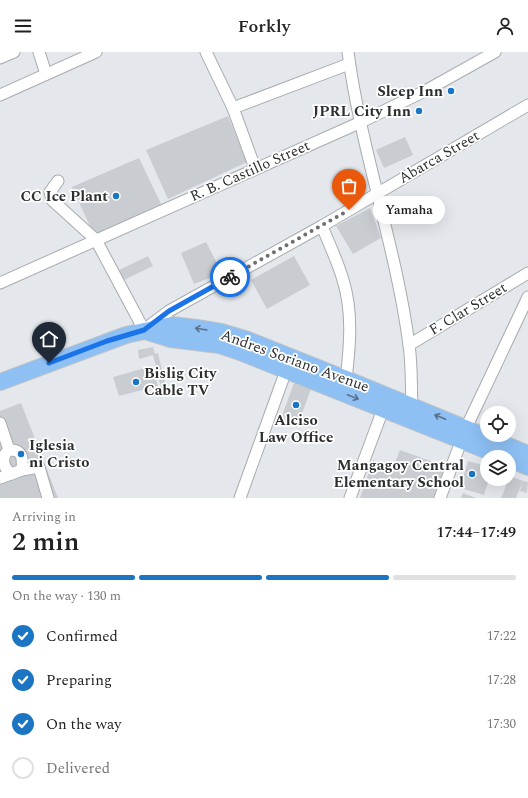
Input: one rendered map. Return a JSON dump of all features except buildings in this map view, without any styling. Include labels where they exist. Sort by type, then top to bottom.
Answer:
[{"type":"highway","name":"Andres Soriano Avenue","points":[[0,382],[107,341],[144,330],[172,325],[221,332],[248,340],[289,364],[463,434],[528,454]]},
{"type":"highway","name":"Andres Soriano Avenue","points":[[289,364],[346,378],[386,402],[412,405],[491,450]]},
{"type":"highway","points":[[516,462],[528,467]]},
{"type":"street","points":[[0,58],[14,52]]},
{"type":"street","points":[[39,52],[46,74]]},
{"type":"street","points":[[0,95],[96,52]]},
{"type":"street","points":[[206,52],[233,108],[255,168]]},
{"type":"street","points":[[348,52],[360,123],[399,288],[409,344],[412,405]]},
{"type":"street","name":"R. B. Castillo Street","points":[[0,283],[255,168],[360,123],[427,90],[495,52]]},
{"type":"street","points":[[233,108],[349,64]]},
{"type":"street","name":"Abarca Street","points":[[144,330],[169,311],[322,226],[528,105]]},
{"type":"street","points":[[58,181],[50,192],[52,200],[96,240],[144,330]]},
{"type":"street","points":[[322,226],[343,280],[348,299],[350,335],[346,378]]},
{"type":"street","name":"F. Clar Street","points":[[409,344],[528,273]]},
{"type":"street","points":[[440,498],[463,434],[528,297]]},
{"type":"street","points":[[240,498],[289,364]]},
{"type":"street","points":[[350,498],[386,402]]},
{"type":"street","points":[[0,423],[9,450]]},
{"type":"street","points":[[9,450],[14,450],[21,454],[23,458],[22,470]]},
{"type":"street","points":[[9,450],[2,462],[4,468],[12,474]]},
{"type":"street","points":[[0,478],[37,466],[41,469],[48,498]]},
{"type":"way so far","points":[[230,277],[349,210]]},
{"type":"place","name":"Sleep Inn","points":[[451,91]]},
{"type":"place","name":"JPRL City Inn","points":[[419,111]]},
{"type":"place","name":"CC Ice Plant","points":[[116,196]]},
{"type":"place","name":"Yamaha","points":[[349,210]]},
{"type":"place","name":"Bislig City Cable TV","points":[[136,382]]},
{"type":"place","name":"Alciso Law Office","points":[[296,405]]},
{"type":"place","name":"Iglesia ni Cristo","points":[[21,454]]},
{"type":"place","name":"Mangagoy Central Elementary School","points":[[472,474]]},
{"type":"route","points":[[49,363],[107,341],[144,330],[169,311],[230,277]]}]
